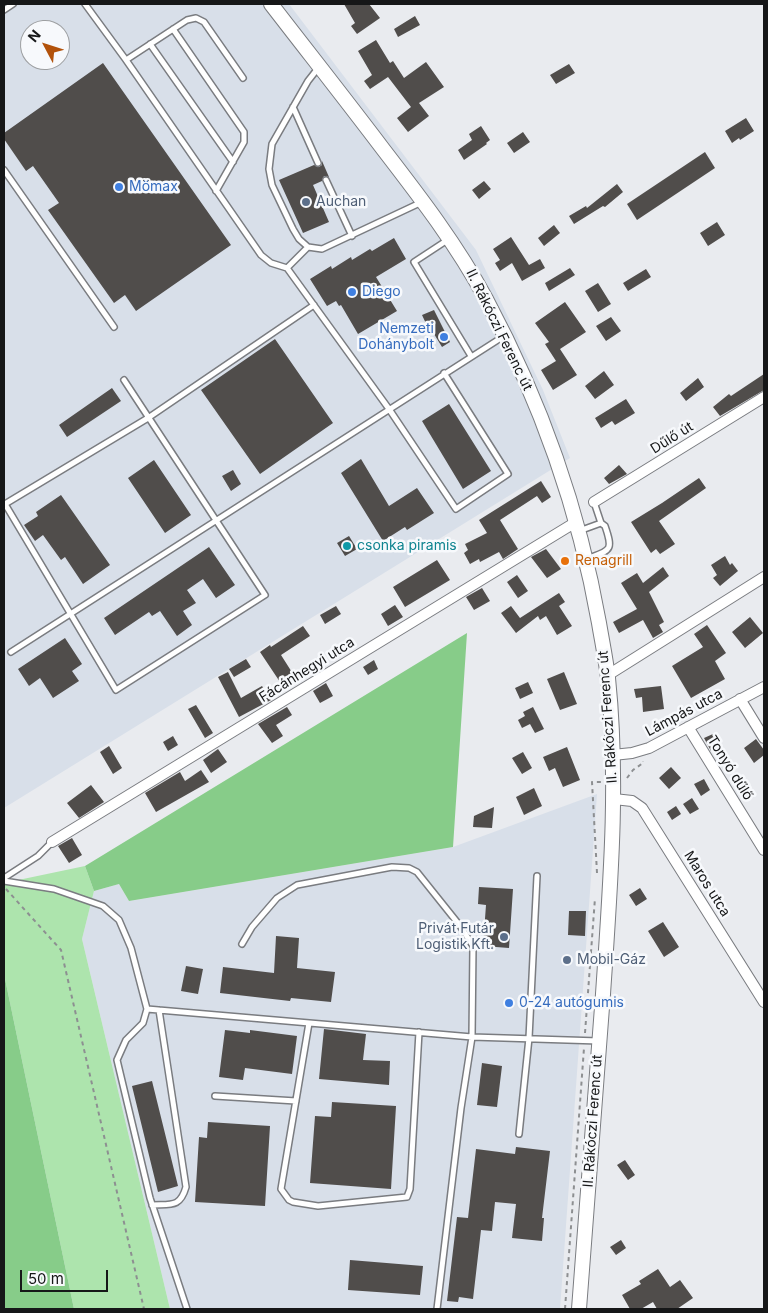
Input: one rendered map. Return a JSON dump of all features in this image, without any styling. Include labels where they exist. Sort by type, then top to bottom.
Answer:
[{"type":"main road","name":"II. Rákóczi Ferenc út","points":[[271,4],[424,202],[450,239],[478,285],[519,366],[556,460],[585,559],[608,675],[614,799],[611,882],[579,1309]]},
{"type":"street","name":"Dűlő út","points":[[594,502],[764,397]]},
{"type":"street","name":"Fácánhegyi utca","points":[[52,842],[577,527]]},
{"type":"street","points":[[608,675],[764,577]]},
{"type":"street","name":"Lámpás utca","points":[[613,755],[639,751],[764,687]]},
{"type":"street","points":[[740,699],[764,738]]},
{"type":"street","name":"Tonyó dűlő","points":[[688,727],[764,850]]},
{"type":"street","name":"Maros utca","points":[[614,799],[632,800],[642,808],[764,1002]]},
{"type":"lane","points":[[4,10],[13,4]]},
{"type":"lane","points":[[85,4],[261,255],[272,263],[287,268],[389,409],[456,509],[508,474],[444,373]]},
{"type":"lane","points":[[126,60],[190,18],[202,20],[243,78]]},
{"type":"lane","points":[[173,29],[244,132],[244,142],[216,191]]},
{"type":"lane","points":[[150,44],[232,162]]},
{"type":"lane","points":[[320,67],[308,81],[272,144],[269,170],[272,185],[299,238],[308,247],[322,249],[424,202]]},
{"type":"lane","points":[[293,107],[318,163]]},
{"type":"lane","points":[[4,170],[114,327]]},
{"type":"lane","points":[[326,180],[352,236]]},
{"type":"lane","points":[[450,239],[414,262],[471,356]]},
{"type":"lane","points":[[287,268],[308,247]]},
{"type":"lane","points":[[124,380],[148,418],[265,595],[116,690],[5,504],[148,418],[314,305]]},
{"type":"lane","points":[[11,652],[444,373],[505,336]]},
{"type":"lane","points":[[585,559],[606,551],[611,543],[605,526],[601,523],[594,502]]},
{"type":"lane","points":[[577,527],[601,523]]},
{"type":"lane","points":[[4,880],[38,856],[52,842]]},
{"type":"lane","points":[[242,944],[276,898],[297,884],[392,867],[409,868],[417,872],[456,920],[472,946],[472,1037],[461,1108],[437,1309]]},
{"type":"lane","points":[[519,1134],[529,1038],[537,876]]},
{"type":"lane","points":[[4,880],[54,889],[104,906],[119,920],[131,948],[147,1009],[143,1023],[126,1040],[117,1060],[152,1205],[187,1309]]},
{"type":"lane","points":[[147,1009],[472,1037],[599,1041]]},
{"type":"lane","points":[[152,1205],[180,1202],[186,1187],[159,1010]]},
{"type":"lane","points":[[309,1023],[281,1190],[289,1200],[318,1206],[407,1197],[410,1189],[419,1032]]},
{"type":"lane","points":[[215,1096],[296,1101]]},
{"type":"path","points":[[4,886],[61,950],[144,1309]]},
{"type":"path","points":[[565,1309],[585,1040]]},
{"type":"shaded area","points":[[4,4],[289,4],[476,250],[543,390],[570,458],[4,808]]},
{"type":"shaded area","points":[[597,794],[560,1309],[170,1309],[82,939],[94,891],[119,884],[129,901],[453,847]]},
{"type":"green space","points":[[467,633],[453,847],[129,901],[119,884],[94,891],[85,866]]},
{"type":"green space","points":[[85,866],[94,891],[82,939],[170,1309],[74,1309],[4,974],[4,883]]},
{"type":"green space","points":[[4,974],[74,1309],[4,1309]]},
{"type":"building","points":[[344,4],[369,4],[380,18],[357,34],[351,26],[355,23]]},
{"type":"building","points":[[415,16],[420,25],[398,37],[394,29]]},
{"type":"building","points":[[376,40],[390,63],[393,61],[404,78],[426,62],[444,87],[419,103],[429,116],[408,132],[397,118],[411,107],[388,77],[370,89],[364,81],[372,75],[358,51]]},
{"type":"building","name":"Mömax","points":[[103,63],[231,245],[136,311],[125,295],[114,303],[48,210],[59,203],[33,166],[26,171],[4,139],[4,133]]},
{"type":"building","points":[[569,64],[575,73],[556,84],[550,75]]},
{"type":"building","points":[[746,118],[754,131],[732,143],[725,131]]},
{"type":"building","points":[[481,126],[490,140],[464,160],[458,150],[472,140],[469,134]]},
{"type":"building","points":[[523,132],[530,142],[514,153],[507,143]]},
{"type":"building","points":[[705,152],[715,168],[637,220],[627,204]]},
{"type":"building","points":[[322,161],[329,177],[324,176],[322,181],[313,185],[329,222],[303,233],[279,180],[314,165],[319,167],[322,165]]},
{"type":"building","points":[[484,181],[491,189],[479,199],[472,190]]},
{"type":"building","points":[[617,184],[623,192],[605,207],[603,206],[574,224],[569,216],[586,206],[587,208]]},
{"type":"building","points":[[717,222],[725,235],[708,246],[700,233]]},
{"type":"building","points":[[554,225],[560,233],[544,246],[538,238]]},
{"type":"building","points":[[511,237],[529,265],[540,259],[545,268],[522,281],[512,263],[500,271],[495,263],[500,260],[493,249]]},
{"type":"building","name":"Diego","points":[[394,238],[406,259],[376,277],[397,311],[358,334],[341,305],[339,306],[336,301],[327,306],[310,279],[331,266],[332,269],[351,257],[352,260]]},
{"type":"building","points":[[570,268],[575,275],[549,291],[545,283]]},
{"type":"building","points":[[646,269],[651,277],[628,291],[623,283]]},
{"type":"building","points":[[598,283],[611,304],[598,312],[585,291]]},
{"type":"building","points":[[565,302],[586,332],[560,349],[577,375],[553,390],[541,370],[556,361],[545,344],[549,342],[535,323]]},
{"type":"building","points":[[434,310],[450,342],[442,347],[431,329],[429,330],[422,315]]},
{"type":"building","points":[[611,317],[621,331],[606,341],[596,326]]},
{"type":"building","points":[[275,339],[333,423],[260,474],[201,390]]},
{"type":"building","points":[[604,371],[614,385],[595,399],[585,386]]},
{"type":"building","points":[[764,374],[764,390],[720,416],[713,407],[729,394],[731,396]]},
{"type":"building","points":[[698,378],[704,387],[686,401],[680,393]]},
{"type":"building","points":[[112,388],[121,401],[67,437],[59,425]]},
{"type":"building","points":[[626,399],[635,413],[615,425],[612,421],[601,428],[595,418]]},
{"type":"building","points":[[449,404],[491,471],[463,489],[422,421]]},
{"type":"building","points":[[361,459],[389,506],[417,488],[434,513],[407,530],[405,527],[383,541],[341,473]]},
{"type":"building","points":[[154,460],[191,515],[165,533],[128,478]]},
{"type":"building","points":[[619,465],[627,474],[609,484],[604,478]]},
{"type":"building","points":[[233,470],[241,484],[231,491],[222,476]]},
{"type":"building","points":[[699,478],[706,488],[659,521],[675,544],[660,554],[656,549],[651,553],[631,522]]},
{"type":"building","points":[[541,481],[551,497],[542,503],[537,496],[500,520],[518,549],[503,559],[499,552],[480,562],[479,559],[470,564],[464,553],[468,550],[465,544],[487,533],[479,520]]},
{"type":"building","points":[[61,495],[110,565],[83,584],[65,557],[61,560],[43,535],[35,541],[24,525],[38,516],[36,512]]},
{"type":"building","name":"csonka piramis","points":[[349,536],[357,549],[345,556],[337,543]]},
{"type":"building","points":[[209,547],[235,585],[216,598],[203,579],[187,590],[196,603],[183,611],[192,625],[177,636],[160,611],[152,616],[149,612],[115,635],[104,618]]},
{"type":"building","points":[[546,549],[561,569],[547,578],[531,557]]},
{"type":"building","points":[[725,556],[730,565],[732,563],[738,571],[720,586],[713,578],[717,575],[711,565]]},
{"type":"building","points":[[437,560],[450,580],[405,607],[393,587]]},
{"type":"building","points":[[663,567],[669,576],[649,592],[664,622],[659,625],[663,632],[653,638],[643,620],[619,633],[613,622],[637,609],[621,583],[637,573],[643,583]]},
{"type":"building","points":[[517,575],[528,591],[518,598],[507,582]]},
{"type":"building","points":[[482,588],[490,601],[474,610],[466,597]]},
{"type":"building","points":[[559,593],[565,602],[559,606],[572,626],[557,635],[546,616],[540,620],[538,616],[516,633],[501,613],[511,606],[520,618]]},
{"type":"building","points":[[395,605],[403,617],[388,626],[381,614]]},
{"type":"building","points":[[336,606],[341,614],[325,624],[320,615]]},
{"type":"building","points":[[750,617],[763,633],[745,648],[732,632]]},
{"type":"building","points":[[707,625],[726,653],[715,661],[725,679],[691,698],[672,666],[703,647],[694,634]]},
{"type":"building","points":[[303,626],[310,636],[281,655],[295,677],[282,685],[260,652]]},
{"type":"building","points":[[65,638],[82,664],[72,671],[79,681],[53,698],[40,678],[29,686],[18,669]]},
{"type":"building","points":[[246,659],[251,667],[234,677],[229,669]]},
{"type":"building","points":[[374,660],[378,669],[368,675],[363,667]]},
{"type":"building","points":[[228,672],[241,698],[262,686],[271,700],[239,717],[218,677]]},
{"type":"building","points":[[564,672],[577,704],[560,710],[547,679]]},
{"type":"building","points":[[528,682],[533,693],[520,699],[515,688]]},
{"type":"building","points":[[326,683],[333,696],[320,703],[313,691]]},
{"type":"building","points":[[661,686],[664,709],[643,712],[642,697],[636,698],[634,689]]},
{"type":"building","points":[[196,705],[213,733],[205,738],[188,709]]},
{"type":"building","points":[[287,707],[292,715],[276,725],[283,736],[272,743],[258,724]]},
{"type":"building","points":[[533,707],[544,729],[535,733],[530,724],[522,728],[518,720],[525,716],[523,712]]},
{"type":"building","points":[[713,734],[718,748],[711,751],[704,738]]},
{"type":"building","points":[[173,736],[178,745],[168,751],[163,742]]},
{"type":"building","points":[[756,739],[764,750],[764,755],[754,763],[744,748]]},
{"type":"building","points":[[109,746],[122,768],[113,774],[100,752]]},
{"type":"building","points":[[567,747],[580,780],[563,787],[555,768],[549,771],[543,757]]},
{"type":"building","points":[[218,749],[227,762],[211,773],[203,760]]},
{"type":"building","points":[[523,752],[532,768],[522,774],[512,758]]},
{"type":"building","points":[[671,767],[681,778],[669,789],[659,778]]},
{"type":"building","points":[[201,770],[209,782],[156,812],[145,793],[180,772],[185,781]]},
{"type":"building","points":[[704,779],[710,790],[701,796],[694,784]]},
{"type":"building","points":[[91,785],[104,802],[79,818],[67,803]]},
{"type":"building","points":[[534,788],[542,806],[524,815],[516,797]]},
{"type":"building","points":[[692,798],[699,809],[690,814],[683,804]]},
{"type":"building","points":[[676,806],[681,814],[672,820],[667,812]]},
{"type":"building","points":[[494,807],[492,828],[473,827],[474,816]]},
{"type":"building","points":[[72,838],[82,855],[69,863],[58,846]]},
{"type":"building","points":[[479,887],[513,889],[509,948],[483,946],[486,905],[478,904]]},
{"type":"building","points":[[640,888],[647,899],[636,906],[629,895]]},
{"type":"building","points":[[569,911],[586,911],[585,936],[568,935]]},
{"type":"building","points":[[663,922],[679,947],[664,957],[648,931]]},
{"type":"building","points":[[276,936],[299,938],[297,968],[335,972],[331,1002],[291,998],[290,1001],[220,993],[223,967],[274,973]]},
{"type":"building","points":[[186,966],[203,969],[198,994],[181,991]]},
{"type":"building","points":[[324,1029],[366,1034],[363,1060],[390,1061],[389,1085],[319,1079]]},
{"type":"building","points":[[225,1030],[250,1033],[250,1030],[297,1036],[292,1074],[245,1068],[243,1080],[219,1077]]},
{"type":"building","points":[[482,1063],[502,1066],[497,1107],[477,1105]]},
{"type":"building","points":[[152,1081],[178,1186],[158,1192],[132,1086]]},
{"type":"building","points":[[332,1102],[396,1106],[391,1189],[310,1183],[315,1116],[331,1117]]},
{"type":"building","points":[[208,1122],[270,1126],[265,1206],[195,1202],[199,1137],[207,1138]]},
{"type":"building","points":[[516,1147],[550,1151],[542,1218],[544,1218],[542,1241],[512,1238],[516,1204],[495,1202],[492,1231],[481,1230],[473,1299],[459,1297],[458,1302],[447,1301],[457,1217],[468,1218],[476,1149],[515,1154]]},
{"type":"building","points":[[625,1160],[635,1175],[628,1180],[617,1165]]},
{"type":"building","points":[[621,1240],[626,1248],[616,1255],[610,1247]]},
{"type":"building","points":[[350,1260],[423,1266],[420,1295],[348,1290]]},
{"type":"building","points":[[658,1269],[670,1287],[680,1280],[693,1298],[677,1309],[657,1309],[653,1302],[641,1309],[630,1309],[622,1295],[641,1284],[639,1281]]},
{"type":"place","name":"Mömax","points":[[119,187]]},
{"type":"place","name":"Auchan","points":[[306,202]]},
{"type":"place","name":"Diego","points":[[352,292]]},
{"type":"place","name":"Nemzeti Dohánybolt","points":[[444,337]]},
{"type":"place","name":"csonka piramis","points":[[347,546]]},
{"type":"place","name":"Renagrill","points":[[565,561]]},
{"type":"place","name":"Privát Futár Logistik Kft.","points":[[504,937]]},
{"type":"place","name":"Mobil-Gáz","points":[[567,960]]},
{"type":"place","name":"0-24 autógumis","points":[[509,1003]]}]
